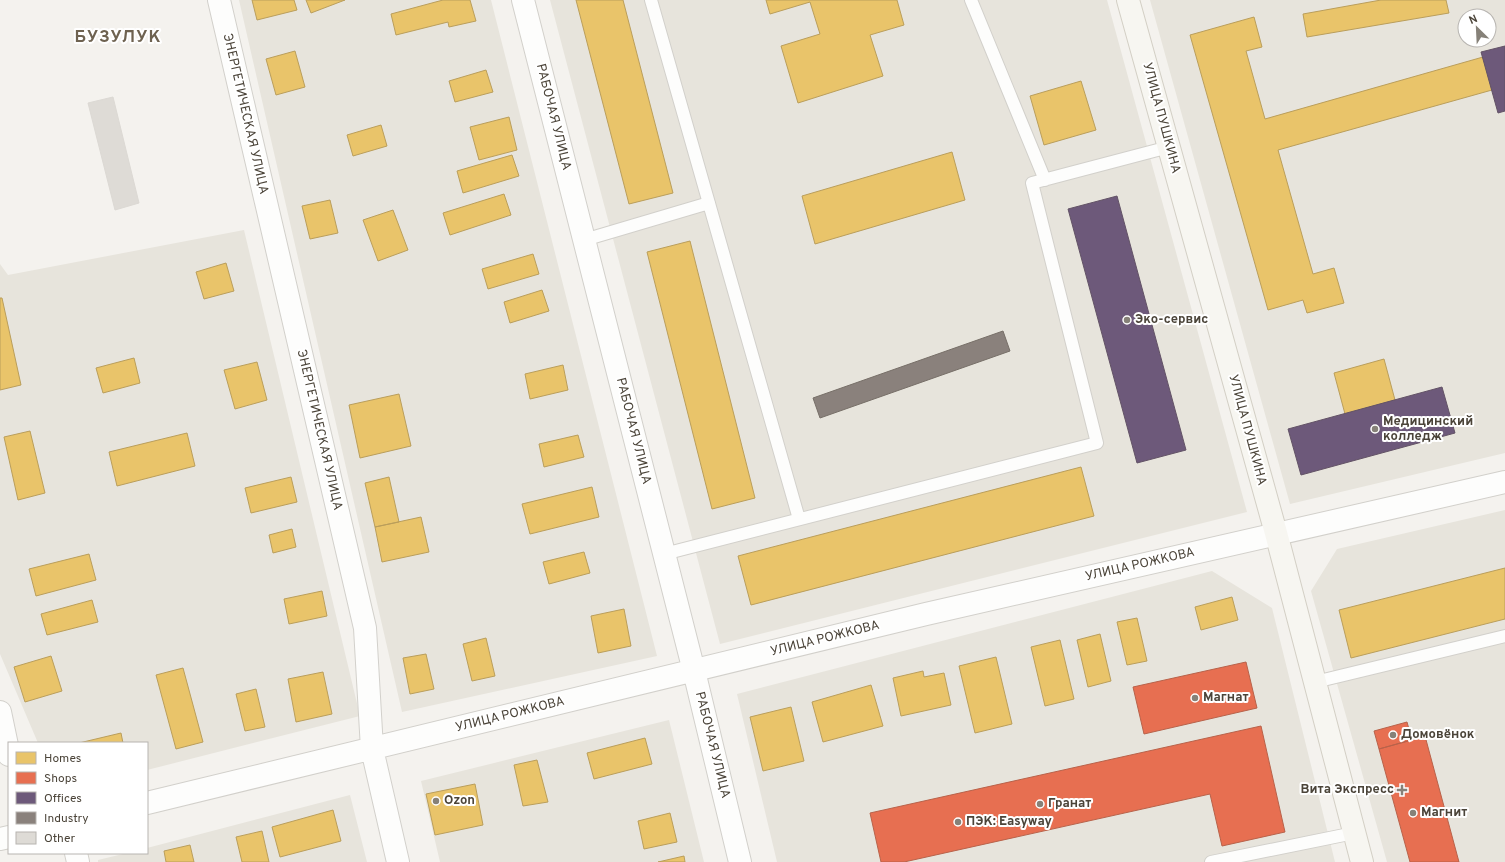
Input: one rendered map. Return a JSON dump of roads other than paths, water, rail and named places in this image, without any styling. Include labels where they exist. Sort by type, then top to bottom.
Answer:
[{"type":"main road","name":"УЛИЦА ПУШКИНА","points":[[1128,0],[1276,533],[1362,862]]},
{"type":"street","name":"ЭНЕРГЕТИЧЕСКАЯ УЛИЦА","points":[[219,0],[365,628],[372,749],[398,862]]},
{"type":"street","name":"РАБОЧАЯ УЛИЦА","points":[[523,0],[694,670],[740,862]]},
{"type":"street","name":"УЛИЦА РОЖКОВА","points":[[148,803],[926,614],[1505,482]]},
{"type":"street","points":[[0,712],[8,750]]},
{"type":"lane","points":[[651,0],[798,520]]},
{"type":"lane","points":[[971,0],[1045,180]]},
{"type":"lane","points":[[664,554],[1097,443],[1032,183],[1169,147]]},
{"type":"lane","points":[[584,240],[709,203]]},
{"type":"lane","points":[[1315,682],[1505,636]]},
{"type":"lane","points":[[1211,862],[1354,833]]},
{"type":"place","name":"Эко-сервис","points":[[1127,320]]},
{"type":"place","name":"Медицинский колледж","points":[[1375,429]]},
{"type":"place","name":"Магнат","points":[[1195,698]]},
{"type":"place","name":"Домовёнок","points":[[1393,735]]},
{"type":"place","name":"Вита Экспресс","points":[[1402,790]]},
{"type":"place","name":"Ozon","points":[[436,801]]},
{"type":"place","name":"Гранат","points":[[1040,804]]},
{"type":"place","name":"Магнит","points":[[1413,813]]},
{"type":"place","name":"ПЭК: Easyway","points":[[958,822]]},
{"type":"district","name":"БУЗУЛУК","points":[[118,38]]}]
